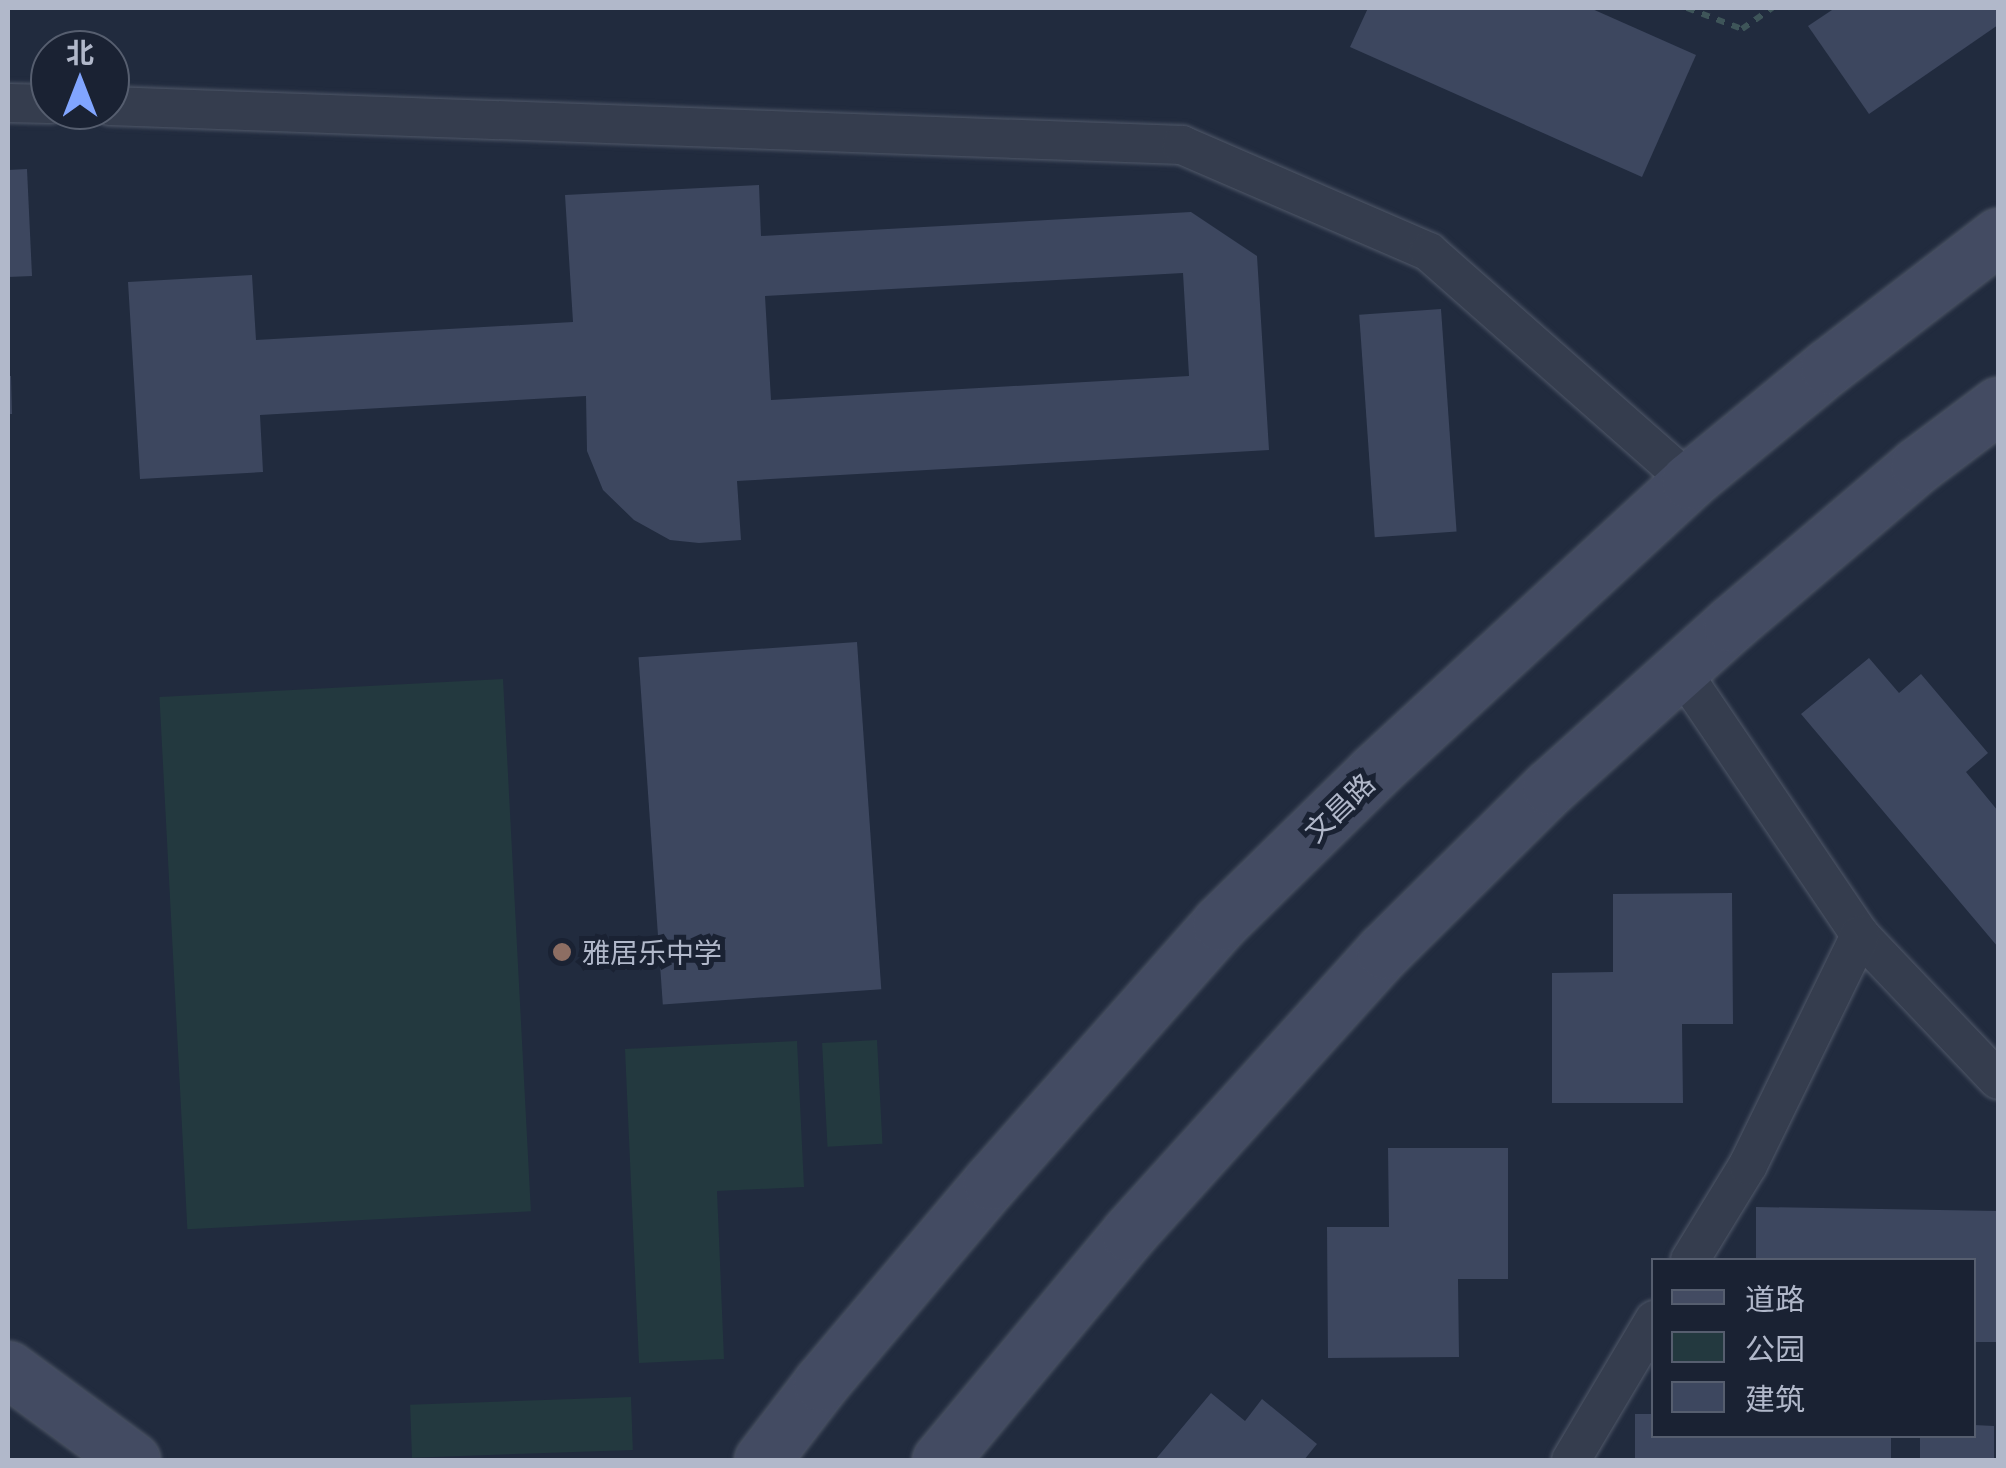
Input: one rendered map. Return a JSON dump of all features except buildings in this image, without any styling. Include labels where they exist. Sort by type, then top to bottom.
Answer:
[{"type":"street","points":[[130,107],[1182,145],[1429,252],[1689,481]]},
{"type":"street","name":"文昌路","points":[[762,1460],[820,1383],[978,1196],[1220,924],[1374,772],[1689,481],[1828,366],[1998,236]]},
{"type":"street","points":[[940,1460],[1129,1233],[1384,951],[1550,788],[1680,670],[1918,465],[1998,405]]},
{"type":"street","points":[[1680,670],[1860,935],[1998,1080]]},
{"type":"street","points":[[1691,1258],[1748,1165],[1860,935]]},
{"type":"street","points":[[1571,1460],[1651,1325]]},
{"type":"street","points":[[8,1369],[132,1460]]},
{"type":"path","points":[[1686,8],[1742,29],[1772,8]]},
{"type":"green space","points":[[503,679],[531,1211],[187,1229],[159,697]]},
{"type":"green space","points":[[877,1040],[882,1144],[828,1147],[822,1043]]},
{"type":"green space","points":[[797,1041],[804,1187],[717,1191],[724,1359],[639,1363],[625,1049]]},
{"type":"green space","points":[[631,1397],[633,1450],[412,1458],[410,1405]]},
{"type":"place","name":"雅居乐中学","points":[[562,952]]}]
